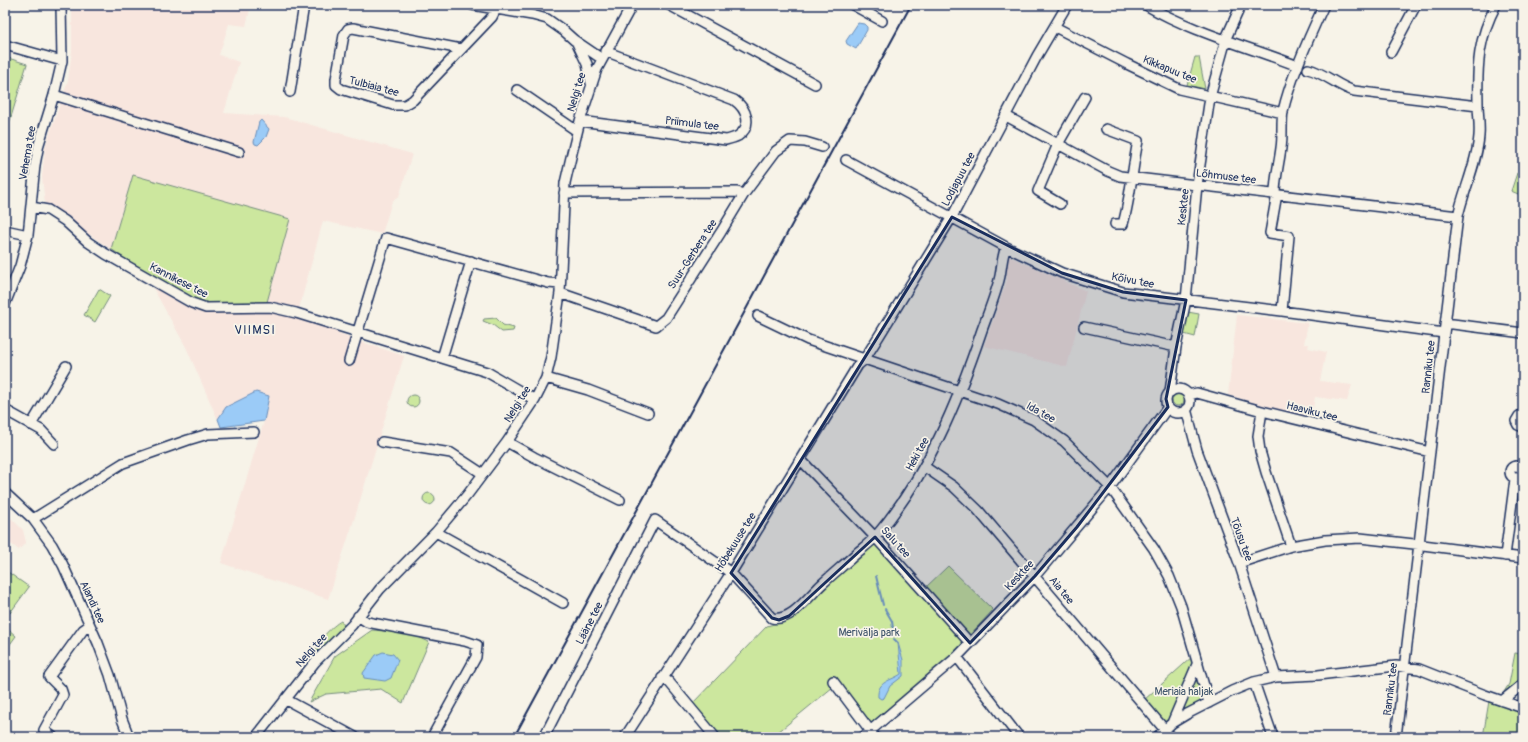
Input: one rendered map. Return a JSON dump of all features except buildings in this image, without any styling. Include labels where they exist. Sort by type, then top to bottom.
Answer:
[{"type":"street","name":"Vehema tee","points":[[5,304],[20,266],[28,235],[35,165],[39,144],[54,95],[62,61],[61,5]]},
{"type":"street","points":[[290,92],[304,5]]},
{"type":"street","name":"Priimula tee","points":[[472,5],[532,15],[551,21],[577,42],[603,55],[734,100],[745,110],[747,115],[746,126],[739,136],[726,140],[580,121]]},
{"type":"street","points":[[532,15],[534,5]]},
{"type":"street","name":"Nelgi tee","points":[[256,737],[320,656],[352,625],[380,589],[436,532],[507,442],[535,400],[546,378],[551,357],[560,289],[565,183],[580,121],[591,83],[603,55],[632,5]]},
{"type":"street","points":[[669,5],[815,84]]},
{"type":"street","points":[[853,5],[882,21]]},
{"type":"street","name":"Lodjapuu tee","points":[[864,360],[952,217],[1067,5]]},
{"type":"street","points":[[1146,5],[1162,9],[1226,41],[1298,66]]},
{"type":"street","name":"Kesktee","points":[[1170,392],[1176,347],[1186,300],[1197,185],[1210,97],[1226,41],[1241,5]]},
{"type":"street","points":[[1282,311],[1289,236],[1270,233],[1276,194],[1276,175],[1281,148],[1283,113],[1298,66],[1324,5]]},
{"type":"street","points":[[1391,52],[1416,5]]},
{"type":"street","name":"Ranniku tee","points":[[1396,737],[1458,216],[1477,151],[1479,135],[1479,53],[1487,22],[1496,5]]},
{"type":"street","name":"Tulbiaia tee","points":[[461,49],[353,28],[348,29],[344,35],[336,85],[341,90],[393,104],[405,105],[413,100],[492,17],[496,9]]},
{"type":"street","name":"Kikkapuu tee","points":[[1055,27],[1179,89],[1283,113]]},
{"type":"street","points":[[577,42],[587,64],[591,83]]},
{"type":"street","points":[[5,45],[62,61]]},
{"type":"street","points":[[1308,69],[1317,71],[1354,91],[1478,106]]},
{"type":"street","points":[[517,90],[578,131]]},
{"type":"street","points":[[54,95],[239,152]]},
{"type":"street","points":[[1060,204],[1038,191],[1058,144],[1085,97]]},
{"type":"street","name":"Lõhmuse tee","points":[[1006,116],[1120,176],[1458,216]]},
{"type":"street","points":[[1106,129],[1138,141],[1129,204],[1123,224],[1115,224]]},
{"type":"street","name":"Suur-Gerbera tee","points":[[560,289],[656,326],[666,318],[744,194],[776,151],[790,141],[805,142],[822,147]]},
{"type":"street","name":"Kõivu tee","points":[[846,160],[1006,247],[1062,273],[1123,292],[1444,328],[1523,333]]},
{"type":"street","points":[[564,193],[737,192],[744,194]]},
{"type":"street","name":"Kannikese tee","points":[[31,207],[48,210],[65,221],[88,242],[106,254],[192,303],[206,308],[270,307],[296,313],[487,372],[535,400]]},
{"type":"street","points":[[5,230],[28,235]]},
{"type":"street","points":[[349,361],[386,238],[435,253],[470,261],[548,283],[560,289]]},
{"type":"street","name":"Heki tee","points":[[731,573],[772,618],[779,620],[789,616],[875,537],[902,502],[925,467],[944,429],[960,392],[997,283],[1003,254],[1006,247]]},
{"type":"street","points":[[442,358],[470,261]]},
{"type":"street","name":"Ida tee","points":[[758,316],[808,340],[998,404],[1034,420],[1064,440],[1110,486],[1154,550],[1168,576],[1181,606],[1210,703]]},
{"type":"street","points":[[1084,327],[1176,347]]},
{"type":"street","name":"Hõbekuuse tee","points":[[625,737],[731,573],[858,365],[864,360]]},
{"type":"street","points":[[31,425],[66,366]]},
{"type":"street","points":[[546,378],[588,390],[648,413]]},
{"type":"street","points":[[1180,389],[1188,395],[1189,403],[1183,411],[1176,412],[1168,407],[1166,398],[1172,390],[1180,389]]},
{"type":"street","name":"Haaviku tee","points":[[1188,395],[1197,393],[1262,411],[1430,452]]},
{"type":"street","name":"Kesktee","points":[[863,737],[872,734],[957,657],[1035,576],[1110,486],[1168,407]]},
{"type":"street","name":"Tõusu tee","points":[[1186,409],[1197,450],[1239,563],[1276,677]]},
{"type":"street","points":[[5,410],[41,430],[54,444]]},
{"type":"street","points":[[1262,411],[1258,436],[1260,451],[1291,546]]},
{"type":"street","points":[[1523,414],[1519,416],[1516,421],[1519,426],[1523,427]]},
{"type":"street","points":[[33,518],[123,464],[208,434],[254,432]]},
{"type":"street","points":[[382,442],[451,453],[483,474]]},
{"type":"street","points":[[507,442],[534,458],[620,500]]},
{"type":"street","name":"Salu tee","points":[[801,460],[875,537],[970,643]]},
{"type":"street","name":"Aia tee","points":[[925,467],[954,487],[978,510],[1096,650],[1169,730]]},
{"type":"street","points":[[1506,556],[1515,479]]},
{"type":"street","name":"Aiandi tee","points":[[5,493],[33,518],[52,545],[63,565],[90,625],[110,675],[122,719],[129,737]]},
{"type":"street","name":"Lääne tee","points":[[544,737],[656,520],[731,573]]},
{"type":"street","points":[[436,532],[563,603]]},
{"type":"street","points":[[1239,563],[1291,546],[1325,540],[1360,538],[1419,544],[1523,558]]},
{"type":"street","points":[[358,616],[367,622],[465,641],[477,645],[476,657],[432,737]]},
{"type":"street","points":[[52,737],[44,730],[63,695],[61,689],[48,677],[83,630],[90,625]]},
{"type":"street","points":[[957,657],[1019,737]]},
{"type":"street","points":[[1169,730],[1198,662]]},
{"type":"street","points":[[1157,737],[1210,703],[1232,691],[1254,682],[1276,677],[1318,675],[1396,666],[1419,669],[1523,708]]},
{"type":"street","points":[[662,678],[669,682],[715,737]]},
{"type":"street","points":[[834,681],[872,734]]},
{"type":"street","points":[[1254,682],[1273,737]]},
{"type":"street","points":[[1502,701],[1523,684]]},
{"type":"street","points":[[285,700],[355,737]]},
{"type":"highlighted area","points":[[952,217],[1062,273],[1123,292],[1186,300],[1166,399],[1168,407],[1077,527],[1035,576],[970,643],[875,537],[789,616],[779,620],[772,618],[731,573]]},
{"type":"shaded area","points":[[72,5],[251,5],[246,26],[229,24],[219,55],[239,62],[224,113],[284,117],[412,154],[399,197],[392,201],[382,234],[323,221],[297,316],[362,342],[404,356],[354,520],[328,599],[221,563],[264,421],[221,427],[186,347],[144,272],[45,204],[42,177],[45,147],[68,81],[72,50]]},
{"type":"shaded area","points":[[1006,255],[1086,291],[1067,367],[984,346],[1007,281]]},
{"type":"shaded area","points":[[1237,315],[1308,323],[1304,344],[1309,344],[1308,348],[1326,352],[1320,381],[1352,385],[1347,401],[1315,397],[1311,419],[1228,395]]},
{"type":"shaded area","points":[[5,512],[23,530],[26,542],[19,550],[11,544],[5,551]]},
{"type":"green space","points":[[5,57],[27,64],[5,137]]},
{"type":"green space","points":[[1195,57],[1199,57],[1205,89],[1187,85]]},
{"type":"green space","points":[[1517,173],[1523,176],[1523,196],[1511,191]]},
{"type":"green space","points":[[133,175],[290,219],[267,302],[203,304],[144,272],[111,249]]},
{"type":"green space","points":[[99,289],[110,296],[95,322],[84,315]]},
{"type":"green space","points":[[1188,312],[1199,314],[1195,337],[1184,334]]},
{"type":"green space","points":[[496,318],[503,325],[514,328],[513,331],[502,332],[493,325],[483,321],[484,319]]},
{"type":"green space","points":[[1176,394],[1180,394],[1184,400],[1180,406],[1176,406],[1172,402],[1172,398]]},
{"type":"green space","points":[[411,395],[415,395],[419,401],[415,407],[411,407],[407,403],[407,399]]},
{"type":"green space","points":[[427,493],[431,493],[435,499],[431,505],[427,505],[423,501],[423,497]]},
{"type":"green space","name":"Merivälja park","points":[[874,540],[964,643],[864,729],[833,687],[772,737],[721,737],[692,704],[767,626],[785,621]]},
{"type":"green space","points":[[948,566],[993,610],[967,638],[924,589]]},
{"type":"green space","points":[[5,570],[29,587],[10,613],[5,609]]},
{"type":"green space","points":[[341,621],[344,625],[342,630],[319,652],[316,651],[319,643],[326,634]]},
{"type":"green space","points":[[8,629],[16,636],[8,647],[5,645],[5,633]]},
{"type":"green space","points":[[372,630],[410,633],[429,642],[403,703],[381,689],[326,694],[309,702],[335,656]]},
{"type":"green space","points":[[1515,653],[1523,654],[1523,681],[1507,694],[1502,695],[1509,684]]},
{"type":"green space","name":"Meriaia haljak","points":[[1193,656],[1204,701],[1165,723],[1144,700]]},
{"type":"green space","points":[[1489,701],[1523,711],[1523,737],[1483,737]]},
{"type":"water","points":[[858,23],[864,24],[867,27],[867,30],[856,49],[847,44],[846,41]]},
{"type":"water","points":[[261,120],[269,129],[266,137],[258,145],[254,142],[259,122]]},
{"type":"water","points":[[256,392],[269,396],[264,421],[221,427],[218,419],[226,407]]},
{"type":"water","points":[[898,643],[903,660],[903,676],[890,686],[884,698],[881,699],[878,697],[878,692],[882,685],[901,674]]},
{"type":"water","points":[[383,652],[393,654],[398,660],[391,678],[385,681],[364,678],[363,673],[376,655]]},
{"type":"waterway","points":[[876,576],[883,605]]},
{"type":"waterway","points":[[885,609],[892,621],[894,636]]},
{"type":"waterway","points":[[894,639],[898,643]]},
{"type":"railway","points":[[514,737],[911,5]]},
{"type":"district","name":"VIIMSI","points":[[255,329]]}]
